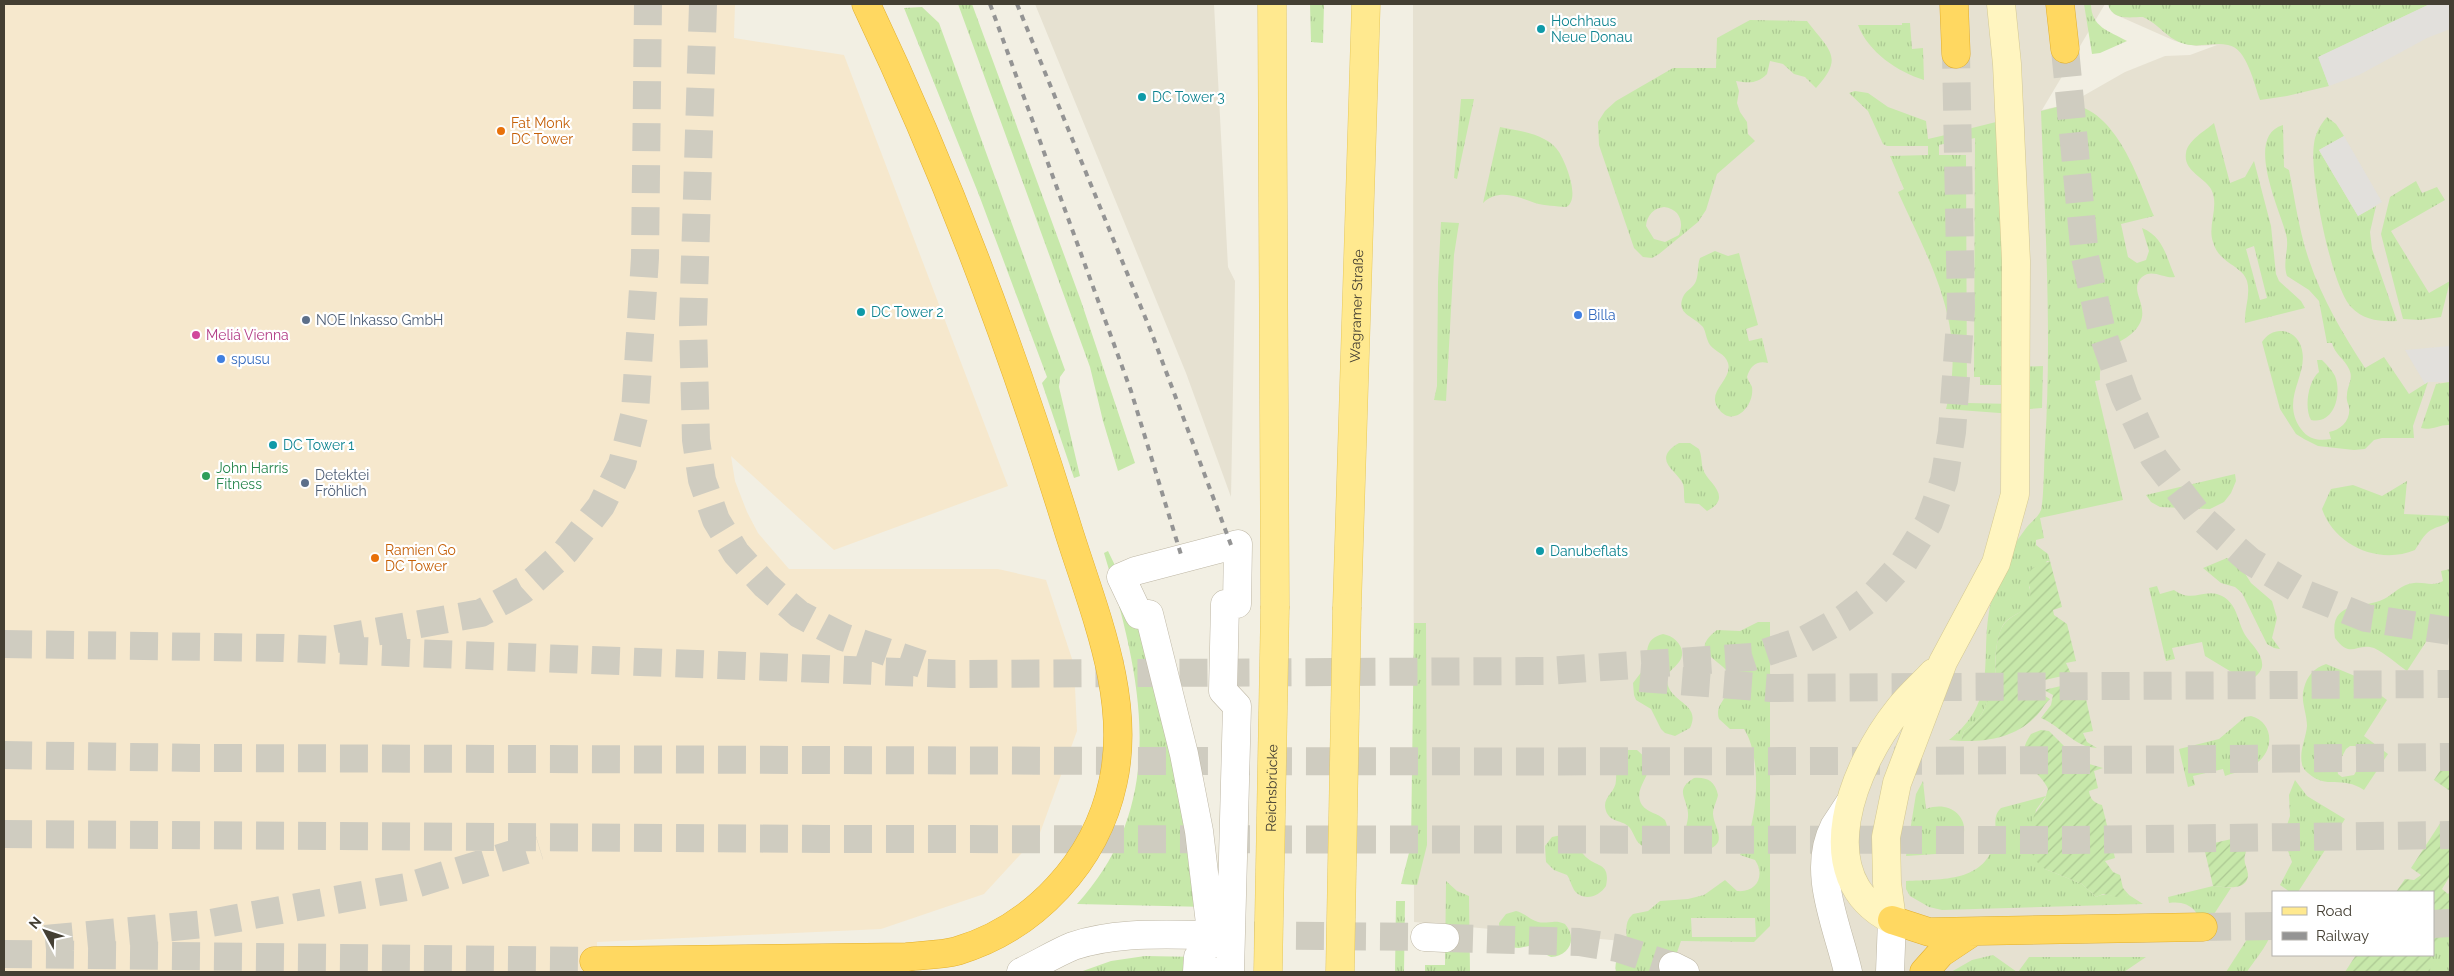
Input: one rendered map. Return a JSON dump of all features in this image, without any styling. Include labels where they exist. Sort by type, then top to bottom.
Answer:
[{"type":"highway","points":[[594,961],[907,957],[955,952],[997,936],[1029,915],[1058,888],[1084,855],[1103,817],[1111,790],[1117,753],[1114,686],[1048,465],[981,273],[902,80],[866,4]]},
{"type":"highway","points":[[1954,4],[1956,54]]},
{"type":"highway","points":[[2060,4],[2065,49]]},
{"type":"highway","points":[[1892,920],[1929,932],[1971,933],[2203,927]]},
{"type":"highway","points":[[1924,972],[1941,953],[1971,933]]},
{"type":"main road","name":"Reichsbrücke","points":[[1268,972],[1275,606],[1272,4]]},
{"type":"main road","name":"Wagramer Straße","points":[[1340,972],[1347,607],[1366,4]]},
{"type":"main road","points":[[1892,920],[1887,874],[1886,838],[1890,811],[1898,783],[1942,662],[1996,563],[2015,494],[2016,261],[2007,64],[2001,4]]},
{"type":"main road","points":[[2007,64],[2010,4]]},
{"type":"main road","points":[[1892,920],[1878,913],[1867,903],[1849,871],[1844,849],[1849,804],[1858,778],[1874,746],[1899,709],[1942,662]]},
{"type":"street","points":[[1197,972],[1198,957],[1212,940],[1199,831],[1167,682],[1149,614],[1139,615],[1121,577],[1135,570],[1238,544],[1237,604],[1225,604],[1223,691],[1237,706],[1230,972],[1218,972]]},
{"type":"street","points":[[1848,972],[1828,899],[1825,858],[1834,828],[1849,804]]},
{"type":"street","points":[[1890,972],[1892,920]]},
{"type":"street","points":[[1022,972],[1072,947],[1101,938],[1131,935],[1212,935]]},
{"type":"shaded area","points":[[4,4],[735,4],[734,38],[844,55],[1008,486],[834,550],[731,456],[735,481],[747,512],[758,533],[789,569],[998,569],[1046,580],[1074,665],[1077,731],[1040,833],[984,894],[881,929],[597,942],[597,972],[4,972]]},
{"type":"shaded area","points":[[1035,4],[1214,4],[1228,267],[1235,281],[1231,497],[1186,373]]},
{"type":"shaded area","points":[[1413,4],[2105,4],[2042,110],[2069,104],[2125,72],[2165,56],[2190,55],[2217,45],[2196,46],[2175,41],[2114,14],[2109,4],[2450,4],[2450,972],[1683,972],[1633,942],[1414,922]]},
{"type":"shaded area","points":[[2430,4],[2450,4],[2450,29],[2427,38],[2359,75],[2329,86],[2318,57]]},
{"type":"shaded area","points":[[2344,136],[2382,202],[2358,216],[2319,150]]},
{"type":"shaded area","points":[[2450,346],[2450,382],[2428,382],[2425,384],[2405,350]]},
{"type":"green space","points":[[958,4],[972,4],[1081,301],[1135,463],[1118,471],[1090,367]]},
{"type":"green space","points":[[1310,4],[1324,4],[1323,43],[1311,42]]},
{"type":"green space","points":[[2084,4],[2091,4],[2094,18],[2102,27],[2127,41],[2100,53],[2092,54]]},
{"type":"green space","points":[[2108,4],[2430,4],[2319,57],[2329,86],[2260,100],[2249,68],[2235,48],[2222,44],[2196,45],[2179,42],[2143,17],[2117,16]]},
{"type":"green space","points":[[922,7],[939,23],[1065,370],[1060,377],[1059,387],[1080,476],[1074,478],[1042,383],[1047,377],[979,195],[904,8]]},
{"type":"green space","points":[[1750,20],[1807,21],[1827,47],[1832,61],[1830,69],[1816,88],[1805,77],[1794,74],[1783,64],[1770,61],[1767,74],[1760,80],[1749,82],[1736,81],[1739,91],[1737,103],[1740,112],[1747,122],[1748,134],[1755,141],[1717,174],[1706,210],[1698,222],[1659,254],[1652,258],[1643,257],[1634,248],[1599,145],[1598,122],[1605,111],[1616,101],[1673,68],[1716,68],[1717,38]],"holes":[[[1669,208],[1677,213],[1681,221],[1679,235],[1665,242],[1654,239],[1646,226],[1648,219],[1657,209]]]},
{"type":"green space","points":[[1902,23],[1910,23],[1912,49],[1923,48],[1924,80],[1904,72],[1885,60],[1869,44],[1858,25],[1902,25]]},
{"type":"green space","points":[[1855,91],[1868,93],[1888,107],[1926,121],[1928,139],[1954,133],[1956,141],[1939,145],[1939,155],[1966,155],[1967,403],[2014,404],[2014,385],[1980,385],[1980,377],[1974,377],[1975,138],[1970,139],[1968,129],[2012,118],[2016,367],[2043,366],[2042,408],[2030,409],[2026,415],[1946,409],[1952,379],[1952,350],[1949,323],[1943,297],[1923,245],[1898,192],[1904,189],[1890,156],[1928,155],[1928,146],[1887,146],[1883,144],[1868,111],[1849,93]]},
{"type":"green space","points":[[1461,99],[1474,99],[1457,179],[1454,178]]},
{"type":"green space","points":[[2069,104],[2086,109],[2100,118],[2113,132],[2133,166],[2154,216],[2121,224],[2128,257],[2137,263],[2146,260],[2149,251],[2142,228],[2160,242],[2175,277],[2150,273],[2142,277],[2138,282],[2137,287],[2142,310],[2140,323],[2135,331],[2109,349],[2104,356],[2101,366],[2100,380],[2095,381],[2123,500],[2040,518],[2044,538],[2036,540],[2036,545],[2048,554],[2050,561],[2047,561],[2029,587],[2031,596],[2027,607],[2011,617],[2002,627],[1996,654],[1996,701],[1987,701],[1979,718],[1964,731],[1961,741],[1949,740],[1965,725],[1976,709],[1982,693],[1985,677],[1988,622],[1996,583],[2013,547],[2026,528],[2040,513],[2042,505],[2047,404],[2048,320],[2041,111]]},
{"type":"green space","points":[[2327,117],[2336,124],[2344,136],[2319,150],[2358,216],[2376,206],[2370,232],[2372,249],[2397,321],[2372,319],[2361,315],[2351,307],[2343,295],[2336,276],[2329,254],[2318,203],[2313,159],[2315,137]]},
{"type":"green space","points":[[2214,123],[2230,183],[2245,177],[2254,161],[2271,226],[2276,274],[2279,281],[2301,301],[2305,308],[2245,323],[2248,292],[2247,281],[2240,271],[2225,260],[2216,249],[2211,229],[2214,202],[2211,189],[2208,184],[2190,169],[2186,159],[2187,148],[2190,144]],"holes":[[[2254,246],[2267,298],[2260,300],[2246,249]]]},
{"type":"green space","points":[[2283,125],[2284,167],[2289,170],[2306,249],[2320,289],[2341,329],[2365,368],[2384,357],[2409,394],[2428,382],[2413,426],[2414,438],[2382,438],[2374,440],[2365,449],[2354,450],[2318,446],[2296,434],[2280,409],[2262,342],[2272,333],[2285,331],[2296,337],[2300,343],[2303,360],[2293,408],[2295,418],[2301,429],[2311,438],[2318,440],[2331,439],[2329,432],[2341,427],[2347,420],[2349,407],[2347,392],[2351,376],[2347,365],[2335,351],[2332,343],[2327,343],[2319,301],[2309,290],[2287,276],[2285,265],[2287,239],[2272,192],[2265,158],[2266,143],[2272,132]]},
{"type":"green space","points":[[1500,127],[1534,135],[1546,140],[1556,148],[1562,157],[1571,181],[1572,197],[1566,207],[1539,204],[1509,195],[1495,196],[1483,203]]},
{"type":"green space","points":[[2416,181],[2422,193],[2437,187],[2445,200],[2391,231],[2429,293],[2450,281],[2441,317],[2420,320],[2403,319],[2381,234],[2390,197]]},
{"type":"green space","points":[[1441,222],[1459,223],[1454,255],[1446,401],[1434,400],[1437,386],[1438,282]]},
{"type":"green space","points":[[1715,251],[1728,256],[1739,253],[1758,325],[1746,329],[1749,341],[1762,338],[1768,363],[1757,363],[1750,370],[1747,377],[1752,387],[1750,402],[1736,416],[1724,414],[1715,402],[1717,391],[1729,369],[1727,360],[1710,345],[1703,327],[1686,314],[1681,306],[1684,295],[1696,281],[1700,258]]},
{"type":"green space","points":[[2317,360],[2322,360],[2331,370],[2335,376],[2338,391],[2335,406],[2331,413],[2326,418],[2311,420],[2308,409],[2308,395],[2312,382],[2319,372]]},
{"type":"green space","points":[[2450,382],[2450,425],[2428,429],[2421,428],[2436,384]]},
{"type":"green space","points":[[1679,443],[1690,443],[1699,449],[1705,474],[1717,489],[1719,500],[1707,511],[1699,504],[1685,503],[1683,484],[1668,465],[1667,455]]},
{"type":"green space","points":[[2235,474],[2236,481],[2231,493],[2224,502],[2210,509],[2160,507],[2151,502],[2146,495]]},
{"type":"green space","points":[[2407,481],[2404,514],[2450,516],[2450,521],[2426,534],[2415,550],[2387,555],[2360,549],[2337,533],[2328,522],[2322,509],[2331,489],[2353,485],[2382,496]]},
{"type":"green space","points":[[1108,551],[1139,615],[1208,907],[1077,904],[1107,864],[1126,822],[1137,779],[1140,734],[1136,689],[1128,644],[1104,553]]},
{"type":"green space","points":[[2227,558],[2239,564],[2251,583],[2272,601],[2277,618],[2272,638],[2280,649],[2267,644],[2242,593],[2235,587],[2221,583],[2203,568]]},
{"type":"green space","points":[[2050,561],[2062,607],[2053,610],[2054,615],[2067,624],[2076,661],[2066,663],[2071,674],[2036,682],[2040,693],[2050,699],[2037,715],[2019,729],[2001,737],[1961,741],[1964,731],[1978,718],[1987,701],[1996,701],[1996,650],[2000,631],[2007,621],[2028,605],[2030,600],[2029,578],[2032,568]]},
{"type":"green space","points":[[2450,569],[2450,633],[2437,625],[2407,671],[2374,648],[2345,648],[2335,638],[2334,626],[2337,617],[2342,611],[2384,599],[2401,587],[2409,584],[2439,583],[2443,581],[2441,571]]},
{"type":"green space","points":[[2157,586],[2160,594],[2174,590],[2187,596],[2210,593],[2227,599],[2234,608],[2246,637],[2261,657],[2261,671],[2253,679],[2243,679],[2205,656],[2202,642],[2172,648],[2175,659],[2166,661],[2149,588]]},
{"type":"green space","points":[[1758,622],[1770,622],[1770,926],[1754,942],[1681,941],[1670,972],[1616,972],[1617,960],[1626,943],[1627,924],[1633,914],[1648,911],[1660,901],[1688,899],[1704,895],[1725,880],[1737,891],[1744,891],[1754,886],[1759,877],[1760,872],[1755,860],[1740,855],[1751,827],[1754,810],[1756,774],[1754,757],[1744,729],[1730,729],[1719,719],[1719,707],[1730,688],[1730,676],[1709,655],[1705,644],[1708,638],[1717,630],[1740,631]],"holes":[[[1691,918],[1755,918],[1756,937],[1692,937]]]},
{"type":"green space","points":[[1414,623],[1426,623],[1427,845],[1417,885],[1401,884],[1411,845]]},
{"type":"green space","points":[[1663,634],[1676,641],[1681,648],[1682,653],[1679,662],[1669,673],[1667,681],[1673,694],[1689,708],[1693,720],[1690,728],[1675,736],[1665,733],[1661,729],[1651,709],[1636,700],[1634,695],[1633,683],[1646,666],[1648,646],[1653,639]]},
{"type":"green space","points":[[2326,664],[2355,676],[2387,700],[2364,736],[2388,754],[2364,790],[2348,783],[2321,781],[2307,772],[2302,765],[2301,754],[2307,726],[2303,693],[2309,676]],"holes":[[[2350,746],[2355,746],[2362,750],[2363,759],[2354,775],[2342,777],[2338,774],[2337,766],[2346,749]]]},
{"type":"green space","points":[[2082,681],[2093,731],[2083,733],[2087,742],[2097,748],[2082,744],[2041,718],[2051,705],[2053,695],[2044,690]]},
{"type":"green space","points":[[2251,716],[2264,724],[2269,736],[2267,750],[2258,762],[2251,767],[2225,776],[2223,769],[2193,776],[2195,785],[2188,787],[2179,749],[2219,739],[2245,717]]},
{"type":"green space","points":[[2041,730],[2049,731],[2079,761],[2103,768],[2094,771],[2098,788],[2089,791],[2090,796],[2102,805],[2115,858],[2105,861],[2113,872],[2120,875],[2123,888],[2129,895],[2122,898],[2103,894],[2096,897],[2082,884],[2045,869],[2037,862],[2028,847],[2034,815],[2045,799],[2048,789],[2025,759],[2024,752],[2031,734]]},
{"type":"green space","points":[[1626,750],[1637,750],[1649,761],[1648,772],[1639,794],[1640,799],[1644,808],[1665,820],[1667,826],[1667,833],[1662,844],[1653,849],[1641,845],[1628,826],[1610,817],[1606,811],[1605,802],[1614,788],[1616,780],[1616,763],[1619,756]]},
{"type":"green space","points":[[2448,759],[2450,760],[2450,791],[2434,780]]},
{"type":"green space","points":[[1694,778],[1707,779],[1713,783],[1718,795],[1713,814],[1719,836],[1718,841],[1716,845],[1702,851],[1688,845],[1685,836],[1688,813],[1683,790],[1684,786]]},
{"type":"green space","points":[[2295,780],[2307,796],[2345,819],[2299,891],[2289,891],[2280,885],[2292,862],[2283,837],[2290,816],[2289,795]]},
{"type":"green space","points":[[1923,781],[1926,809],[1947,808],[1956,812],[1964,827],[1963,836],[1959,845],[1950,853],[1906,856],[1916,794]]},
{"type":"green space","points":[[2046,796],[2036,810],[2034,821],[2045,869],[2082,884],[2096,897],[2100,895],[2120,897],[2129,895],[2143,904],[1942,910],[1929,907],[1910,896],[1906,889],[1906,881],[1948,878],[1961,876],[1973,871],[1991,853],[1998,811],[2001,808]]},
{"type":"green space","points":[[2441,822],[2450,822],[2450,876],[2442,889],[2448,894],[2450,892],[2450,933],[2434,949],[2434,891],[2397,891],[2405,879],[2414,880],[2421,875],[2411,868]]},
{"type":"green space","points":[[2244,824],[2252,836],[2245,858],[2248,874],[2247,880],[2244,884],[2235,887],[2213,886],[2202,839],[2208,837],[2210,844],[2240,837],[2238,829]]},
{"type":"green space","points":[[1562,835],[1573,840],[1588,859],[1601,866],[1606,872],[1606,886],[1599,893],[1591,897],[1578,894],[1567,875],[1554,870],[1546,862],[1545,846],[1552,837]]},
{"type":"green space","points":[[1446,881],[1457,891],[1469,896],[1470,972],[1425,972],[1425,965],[1445,965]]},
{"type":"green space","points":[[2213,886],[2231,888],[2203,931],[2202,924],[2193,909],[2183,903],[2169,903],[2168,897]]},
{"type":"green space","points":[[1396,901],[1405,901],[1404,972],[1395,972]]},
{"type":"green space","points":[[1516,911],[1538,922],[1565,924],[1571,935],[1570,946],[1563,954],[1551,957],[1529,946],[1519,948],[1508,947],[1500,939],[1499,923],[1506,914]]},
{"type":"green space","points":[[2262,916],[2272,922],[2270,936],[2247,972],[2226,972]]},
{"type":"green space","points":[[2450,933],[2450,972],[2430,972],[2429,966],[2431,956],[2434,956],[2434,947]]},
{"type":"green space","points":[[1993,955],[2017,972],[1951,972],[1972,960]]},
{"type":"green space","points":[[1145,956],[1198,957],[1199,972],[1080,972],[1111,961]]},
{"type":"green space","points":[[2355,956],[2431,956],[2430,972],[2345,972]]},
{"type":"green space","points":[[2029,957],[2146,957],[2124,972],[2018,972]]},
{"type":"tunnel","points":[[336,639],[481,613],[523,590],[566,551],[601,506],[622,464],[635,412],[645,258],[648,4]]},
{"type":"tunnel","points":[[703,4],[693,324],[696,440],[702,480],[716,520],[736,553],[765,585],[799,614],[843,637],[922,664]]},
{"type":"tunnel","points":[[2065,49],[2085,257],[2102,332],[2125,397],[2154,458],[2198,515],[2250,561],[2306,594],[2366,618],[2450,631]]},
{"type":"tunnel","points":[[4,644],[282,648],[952,674],[1546,671],[1752,657],[1806,639],[1844,618],[1874,595],[1904,562],[1929,522],[1944,480],[1952,432],[1961,308],[1956,54]]},
{"type":"tunnel","points":[[1640,678],[1771,688],[2450,684]]},
{"type":"tunnel","points":[[4,755],[199,758],[1324,761],[1887,761],[2450,757]]},
{"type":"tunnel","points":[[4,834],[824,839],[2070,840],[2450,835]]},
{"type":"tunnel","points":[[45,939],[205,924],[406,887],[539,846]]},
{"type":"tunnel","points":[[2434,924],[2450,923]]},
{"type":"tunnel","points":[[2203,927],[2272,926]]},
{"type":"tunnel","points":[[1212,935],[1425,937]]},
{"type":"tunnel","points":[[1445,938],[1579,942],[1617,948],[1673,966]]},
{"type":"tunnel","points":[[4,954],[594,961]]},
{"type":"railway","points":[[990,4],[1131,391],[1182,558]]},
{"type":"railway","points":[[1017,4],[1152,334],[1231,545]]},
{"type":"place","name":"Hochhaus Neue Donau","points":[[1541,29]]},
{"type":"place","name":"DC Tower 3","points":[[1142,97]]},
{"type":"place","name":"Fat Monk DC Tower","points":[[501,131]]},
{"type":"place","name":"DC Tower 2","points":[[861,312]]},
{"type":"place","name":"Billa","points":[[1578,315]]},
{"type":"place","name":"NOE Inkasso GmbH","points":[[306,320]]},
{"type":"place","name":"Meliá Vienna","points":[[196,335]]},
{"type":"place","name":"spusu","points":[[221,359]]},
{"type":"place","name":"DC Tower 1","points":[[273,445]]},
{"type":"place","name":"John Harris Fitness","points":[[206,476]]},
{"type":"place","name":"Detektei Fröhlich","points":[[305,483]]},
{"type":"place","name":"Danubeflats","points":[[1540,551]]},
{"type":"place","name":"Ramien Go DC Tower","points":[[375,558]]}]
